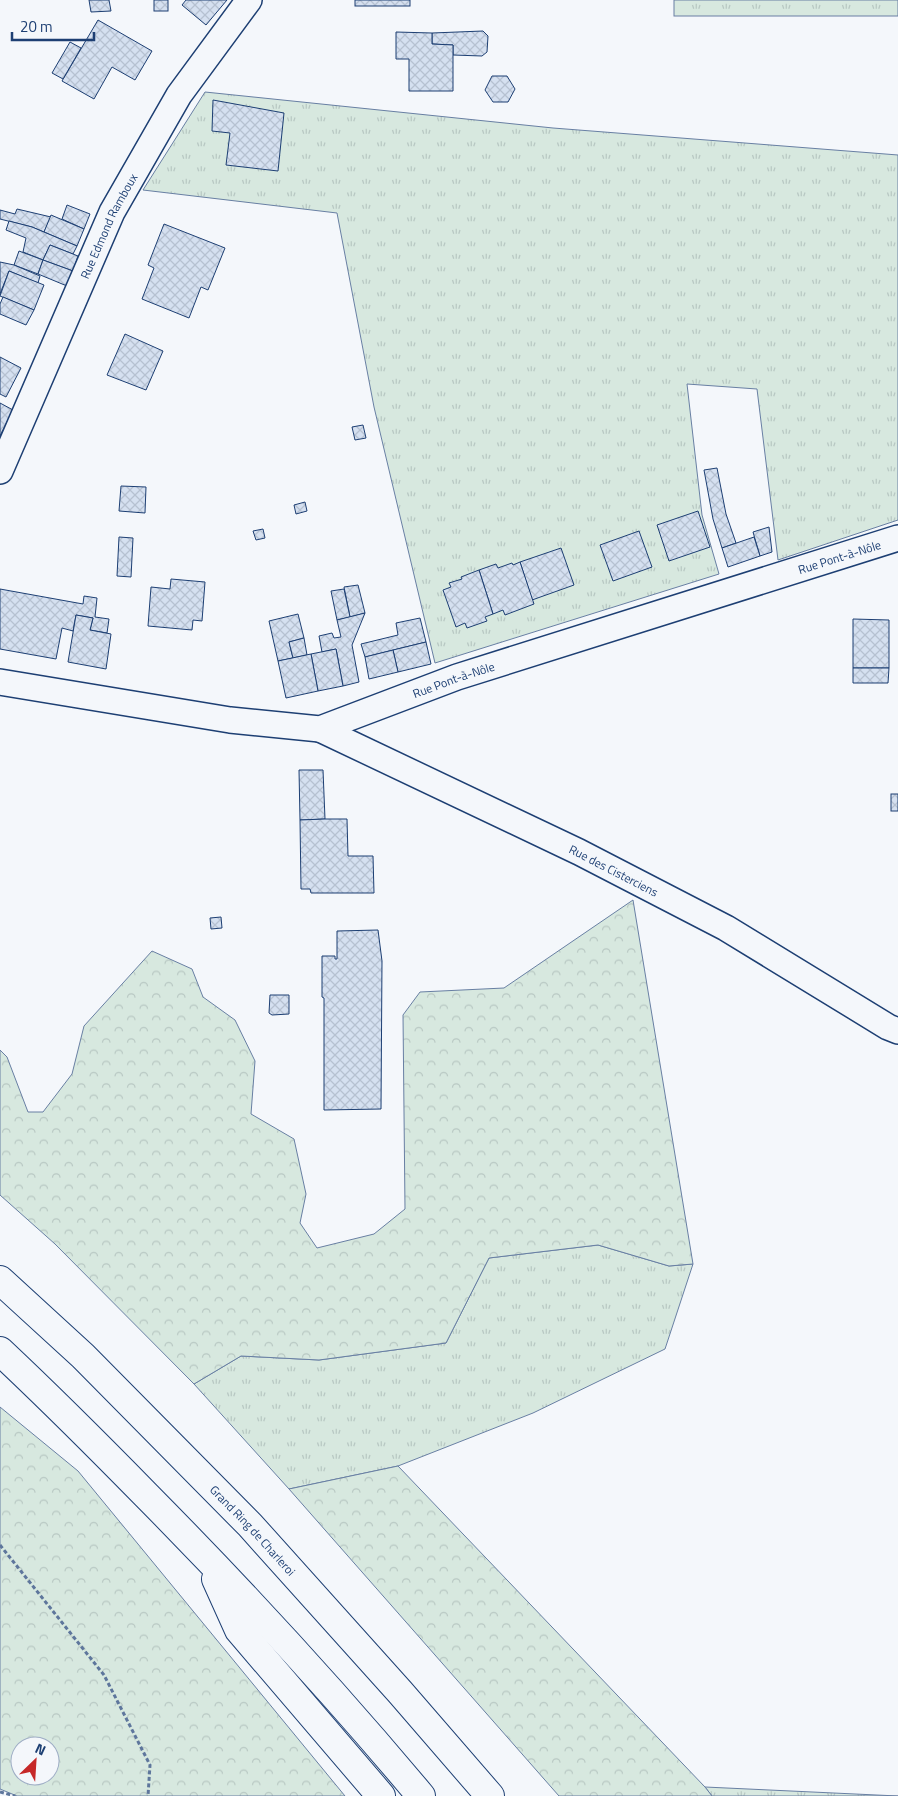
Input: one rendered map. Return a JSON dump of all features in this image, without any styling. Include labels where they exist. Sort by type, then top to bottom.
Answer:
[{"type":"highway","name":"Grand Ring de Charleroi","points":[[0,1280],[83,1356],[250,1526],[400,1692],[490,1796]]},
{"type":"highway","points":[[0,1351],[47,1395],[205,1554],[366,1731],[421,1796]]},
{"type":"highway","points":[[205,1554],[240,1630],[381,1796]]},
{"type":"street","name":"Rue Edmond Ramboux","points":[[0,471],[112,212],[179,96],[249,0]]},
{"type":"street","name":"Rue Pont-à-Nôle","points":[[0,682],[230,720],[320,729],[457,677],[898,538]]},
{"type":"street","name":"Rue des Cisterciens","points":[[320,729],[579,852],[726,928],[895,1032]]},
{"type":"path","points":[[0,1545],[104,1675],[150,1765],[148,1796]]},
{"type":"path","points":[[0,1792],[14,1796]]},
{"type":"green space","points":[[674,0],[898,0],[898,16],[674,16]]},
{"type":"green space","points":[[205,92],[553,128],[898,155],[898,520],[778,560],[757,389],[687,384],[702,515],[719,574],[435,663],[374,407],[337,213],[143,190]]},
{"type":"green space","points":[[633,900],[693,1264],[669,1266],[598,1245],[489,1258],[446,1343],[319,1360],[241,1356],[194,1384],[55,1244],[0,1195],[0,1050],[7,1057],[28,1112],[43,1112],[72,1074],[84,1026],[152,951],[192,969],[203,997],[235,1020],[255,1061],[251,1114],[294,1139],[306,1194],[300,1223],[317,1248],[374,1234],[405,1209],[403,1015],[420,992],[504,988]]},
{"type":"green space","points":[[598,1245],[669,1266],[693,1264],[665,1349],[533,1413],[398,1466],[289,1489],[194,1384],[241,1356],[319,1360],[446,1343],[489,1258]]},
{"type":"green space","points":[[0,1407],[78,1471],[345,1796],[17,1796],[0,1789]]},
{"type":"green space","points":[[398,1466],[712,1796],[559,1796],[289,1489]]},
{"type":"green space","points":[[705,1787],[898,1796],[712,1796]]},
{"type":"building","points":[[89,0],[109,0],[111,11],[91,12]]},
{"type":"building","points":[[154,0],[168,0],[168,11],[154,11]]},
{"type":"building","points":[[186,0],[227,0],[206,25],[182,5]]},
{"type":"building","points":[[355,0],[410,0],[410,6],[355,6]]},
{"type":"building","points":[[98,20],[152,51],[135,80],[112,67],[94,99],[62,81]]},
{"type":"building","points":[[483,31],[488,36],[487,52],[482,56],[453,55],[453,45],[432,44],[432,33]]},
{"type":"building","points":[[396,32],[432,33],[432,44],[453,45],[453,91],[409,91],[409,59],[396,59]]},
{"type":"building","points":[[70,42],[81,48],[63,79],[52,73]]},
{"type":"building","points":[[492,76],[507,76],[515,89],[508,102],[493,102],[485,90]]},
{"type":"building","points":[[213,100],[284,113],[278,171],[226,165],[230,133],[212,131]]},
{"type":"building","points":[[67,205],[90,214],[84,229],[62,219]]},
{"type":"building","points":[[17,209],[51,217],[44,232],[0,219],[0,210],[15,214]]},
{"type":"building","points":[[51,215],[84,229],[77,246],[44,232]]},
{"type":"building","points":[[9,221],[32,227],[77,246],[73,254],[50,245],[43,260],[23,252],[26,238],[6,230]]},
{"type":"building","points":[[164,224],[225,248],[208,290],[201,287],[189,318],[142,299],[154,268],[148,265]]},
{"type":"building","points":[[50,245],[78,256],[73,271],[43,260]]},
{"type":"building","points":[[19,251],[43,260],[38,274],[14,265]]},
{"type":"building","points":[[43,260],[73,271],[67,286],[38,274]]},
{"type":"building","points":[[0,262],[14,265],[40,276],[38,283],[9,271],[0,294]]},
{"type":"building","points":[[9,271],[44,285],[34,310],[0,296]]},
{"type":"building","points":[[3,297],[34,310],[26,325],[0,314],[0,304]]},
{"type":"building","points":[[125,334],[163,351],[146,390],[107,375]]},
{"type":"building","points":[[0,357],[21,368],[6,397],[0,394]]},
{"type":"building","points":[[0,403],[13,410],[0,436]]},
{"type":"building","points":[[363,425],[366,438],[355,440],[352,427]]},
{"type":"building","points":[[717,468],[726,514],[736,543],[722,548],[713,519],[704,470]]},
{"type":"building","points":[[121,486],[146,487],[145,513],[119,511]]},
{"type":"building","points":[[305,502],[307,511],[296,514],[294,505]]},
{"type":"building","points":[[698,511],[710,547],[669,561],[657,525]]},
{"type":"building","points":[[769,527],[772,552],[760,556],[753,532]]},
{"type":"building","points":[[263,529],[265,538],[256,540],[253,531]]},
{"type":"building","points":[[639,531],[652,567],[613,581],[600,545]]},
{"type":"building","points":[[119,537],[133,538],[131,577],[117,576]]},
{"type":"building","points":[[754,537],[760,556],[728,567],[722,548]]},
{"type":"building","points":[[561,548],[574,585],[532,600],[520,562]]},
{"type":"building","points":[[520,562],[534,604],[505,615],[503,610],[493,614],[479,570],[496,564],[498,568]]},
{"type":"building","points":[[479,570],[493,614],[485,617],[487,621],[467,628],[465,623],[456,627],[443,590],[451,587],[449,583]]},
{"type":"building","points":[[171,579],[205,582],[202,621],[193,620],[192,630],[148,626],[151,587],[170,589]]},
{"type":"building","points":[[358,585],[365,613],[350,617],[344,587]]},
{"type":"building","points":[[0,589],[83,604],[84,596],[97,598],[95,617],[109,619],[107,633],[90,630],[93,618],[76,615],[73,631],[62,628],[56,659],[0,649]]},
{"type":"building","points":[[344,589],[350,617],[337,620],[331,591]]},
{"type":"building","points":[[365,613],[352,645],[359,682],[343,686],[336,649],[322,652],[319,636],[332,633],[334,638],[341,637],[337,620]]},
{"type":"building","points":[[298,614],[304,638],[289,642],[293,658],[278,661],[269,621]]},
{"type":"building","points":[[76,615],[93,618],[90,630],[111,634],[106,669],[68,662]]},
{"type":"building","points":[[420,618],[426,642],[365,657],[361,644],[398,635],[396,623]]},
{"type":"building","points":[[853,619],[889,620],[889,668],[853,668]]},
{"type":"building","points":[[304,638],[307,655],[293,658],[289,642]]},
{"type":"building","points":[[426,642],[431,664],[398,672],[393,650]]},
{"type":"building","points":[[336,649],[343,686],[318,691],[311,654]]},
{"type":"building","points":[[393,650],[398,672],[369,679],[365,657]]},
{"type":"building","points":[[311,654],[318,691],[286,698],[278,661]]},
{"type":"building","points":[[853,668],[889,668],[888,683],[853,683]]},
{"type":"building","points":[[299,770],[323,770],[325,819],[300,820]]},
{"type":"building","points":[[891,794],[898,794],[898,811],[891,811]]},
{"type":"building","points":[[347,819],[348,856],[373,856],[374,893],[311,893],[310,889],[301,889],[300,820]]},
{"type":"building","points":[[221,917],[222,928],[211,929],[210,918]]},
{"type":"building","points":[[378,930],[382,961],[381,1109],[324,1110],[322,956],[335,956],[335,959],[337,959],[337,931]]},
{"type":"building","points":[[270,995],[289,995],[289,1014],[272,1015],[269,1013]]}]
